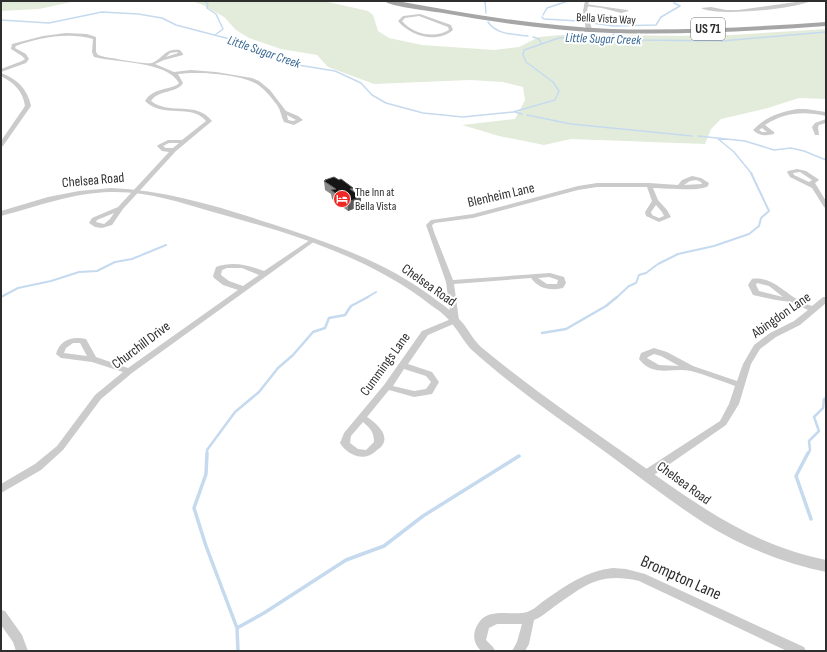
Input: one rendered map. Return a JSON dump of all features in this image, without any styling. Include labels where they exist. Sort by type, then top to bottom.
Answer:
[{"type":"main road","name":"Bella Vista Way","points":[[387,1],[501,21],[589,26],[684,30],[826,23]]},
{"type":"main road","points":[[406,1],[467,13],[552,24],[579,23],[589,26]]},
{"type":"street","points":[[724,11],[766,8],[809,1]]},
{"type":"street","points":[[589,26],[586,3],[621,12],[627,10],[602,7]]},
{"type":"street","points":[[419,15],[450,26],[451,30],[448,33],[428,35],[416,32],[403,26],[400,21],[404,17],[419,15],[430,9]]},
{"type":"street","points":[[1,71],[24,62],[27,59],[24,55],[13,48],[14,46],[30,40],[69,35],[90,36],[95,38],[94,52],[96,56],[104,59],[153,64],[174,73],[180,80],[179,86],[154,95],[149,98],[148,101],[153,105],[194,111],[207,116],[209,121],[205,126],[174,150],[120,208]]},
{"type":"street","points":[[153,64],[162,59]]},
{"type":"street","points":[[174,73],[181,71],[203,72],[255,81],[264,88],[284,112]]},
{"type":"street","points":[[1,74],[17,83],[24,92],[28,106],[1,145]]},
{"type":"street","points":[[762,125],[783,112],[809,112],[826,114]]},
{"type":"street","points":[[817,134],[817,124],[826,121]]},
{"type":"street","points":[[174,150],[164,150],[160,146],[172,141],[183,142]]},
{"type":"street","name":"Blenheim Lane","points":[[454,320],[450,282],[429,225],[433,221],[486,213],[578,188],[597,185],[649,185],[679,187]]},
{"type":"street","points":[[649,185],[655,201]]},
{"type":"street","points":[[814,187],[826,206]]},
{"type":"street","name":"Chelsea Road","points":[[1,214],[48,199],[79,193],[111,190],[137,191],[180,200],[313,240],[366,261],[394,276],[435,303],[454,320],[476,347],[546,404],[709,519],[756,544],[802,561],[826,566]]},
{"type":"street","name":"Churchill Drive","points":[[1,489],[38,468],[60,448],[98,397],[129,371],[313,240]]},
{"type":"street","points":[[243,289],[226,283],[217,276],[219,269],[224,266],[244,266],[264,274]]},
{"type":"street","points":[[450,282],[533,276]]},
{"type":"street","points":[[791,300],[814,310]]},
{"type":"street","name":"Abingdon Lane","points":[[647,474],[723,423],[734,404],[747,364],[757,347],[773,336],[797,323],[826,300]]},
{"type":"street","name":"Cummings Lane","points":[[363,418],[425,333],[454,320]]},
{"type":"street","points":[[93,359],[129,371]]},
{"type":"street","points":[[387,387],[414,394],[430,392],[435,382],[429,374],[402,365]]},
{"type":"street","points":[[690,368],[741,385]]},
{"type":"street","name":"Brompton Lane","points":[[529,618],[591,576],[613,572],[626,573],[641,577],[800,651]]},
{"type":"street","points":[[1,615],[18,639],[22,651]]},
{"type":"street","points":[[489,651],[480,642],[480,632],[484,624],[494,620],[529,618],[524,644],[518,651]]},
{"type":"green space","points":[[1,1],[76,1],[39,9],[1,11]]},
{"type":"green space","points":[[192,1],[324,1],[368,11],[373,15],[378,31],[389,38],[422,45],[494,50],[519,47],[539,37],[561,35],[715,36],[826,29],[826,99],[799,98],[768,108],[721,119],[711,129],[705,144],[571,139],[544,145],[499,136],[462,125],[515,119],[525,100],[523,87],[503,82],[470,80],[374,84],[328,67],[317,55],[281,49],[249,38],[236,30],[224,17],[203,5]]},
{"type":"building","points":[[334,177],[339,180],[341,179],[353,188],[350,189],[361,197],[348,202],[331,190],[336,189],[324,181]]},
{"type":"waterway","points":[[204,1],[208,4],[207,8],[216,14],[223,29],[215,35]]},
{"type":"waterway","points":[[485,1],[486,13]]},
{"type":"waterway","points":[[543,15],[547,8],[568,1]]},
{"type":"waterway","points":[[592,23],[613,26],[656,25],[661,17],[680,6],[674,3],[675,1]]},
{"type":"waterway","name":"Little Sugar Creek","points":[[1,20],[49,23],[102,12],[138,14],[162,18],[176,25],[245,43],[298,65],[335,71],[361,83],[372,95],[386,103],[423,113],[463,117],[513,112],[555,100],[559,91],[553,82],[526,62],[523,55],[524,50],[559,38],[582,36],[608,38]]},
{"type":"waterway","points":[[542,17],[544,19],[579,21]]},
{"type":"waterway","points":[[488,22],[501,32],[528,36]]},
{"type":"waterway","name":"Little Sugar Creek","points":[[608,38],[641,40],[722,41],[826,32]]},
{"type":"waterway","name":"Little Sugar Creek","points":[[608,38],[614,34]]},
{"type":"waterway","points":[[533,37],[539,39],[541,43]]},
{"type":"waterway","name":"Little Sugar Creek","points":[[515,112],[522,114]]},
{"type":"waterway","points":[[527,115],[571,124],[692,136]]},
{"type":"waterway","points":[[698,136],[717,138]]},
{"type":"waterway","points":[[717,138],[745,141],[774,150],[791,148],[804,151],[826,160]]},
{"type":"waterway","points":[[717,138],[734,152],[752,174]]},
{"type":"waterway","points":[[616,298],[629,286],[636,283],[639,275],[646,273],[658,264],[678,254],[714,246],[749,234],[759,226],[761,218],[769,211],[751,173]]},
{"type":"waterway","points":[[1,297],[18,288],[51,281],[79,272],[97,271],[115,262],[132,259],[166,245]]},
{"type":"waterway","points":[[366,298],[376,292]]},
{"type":"waterway","points":[[207,453],[207,450],[235,412],[259,392],[278,368],[293,355],[313,332],[325,328],[329,318],[345,315],[351,306],[368,297]]},
{"type":"waterway","points":[[542,333],[566,329],[606,306],[617,297]]},
{"type":"waterway","points":[[808,454],[810,450],[809,441],[819,431],[814,417],[823,408],[824,399],[826,398]]},
{"type":"waterway","points":[[207,453],[206,474],[194,508],[206,546],[237,628]]},
{"type":"waterway","points":[[808,453],[796,476],[811,519]]},
{"type":"waterway","points":[[237,628],[264,613],[346,560],[384,546],[423,516],[519,456]]},
{"type":"waterway","points":[[237,628],[238,651]]},
{"type":"place","name":"The Inn at Bella Vista","points":[[342,199]]}]
